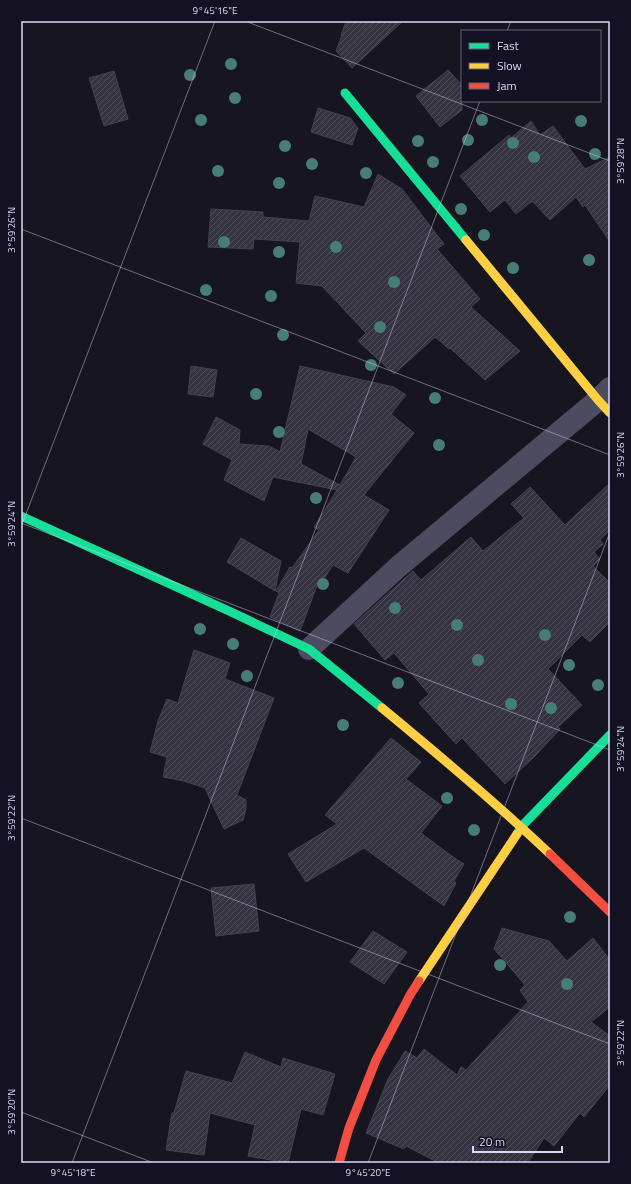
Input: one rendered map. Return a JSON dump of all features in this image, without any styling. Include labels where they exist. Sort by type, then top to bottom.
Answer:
[{"type":"street","points":[[309,649],[398,566],[606,400],[345,93]]},
{"type":"street","points":[[21,516],[309,649],[420,739],[521,826],[610,912]]},
{"type":"street","points":[[339,1163],[348,1128],[376,1060],[410,995],[521,826],[610,735]]},
{"type":"building","points":[[346,21],[403,21],[352,68],[336,51]]},
{"type":"building","points":[[448,70],[461,84],[462,110],[440,127],[416,96]]},
{"type":"building","points":[[114,71],[128,119],[104,126],[89,78]]},
{"type":"building","points":[[318,108],[350,118],[358,128],[352,145],[311,132]]},
{"type":"building","points":[[531,121],[540,135],[553,126],[585,169],[610,157],[610,242],[585,205],[583,207],[576,197],[550,220],[532,201],[516,214],[505,200],[490,212],[460,176],[509,135],[511,138]]},
{"type":"building","points":[[378,174],[402,189],[444,244],[437,249],[480,299],[471,307],[520,351],[485,380],[450,348],[449,349],[435,337],[394,374],[358,341],[366,333],[322,286],[296,283],[300,242],[254,239],[253,249],[208,247],[211,209],[263,212],[263,217],[309,221],[315,196],[364,207]]},
{"type":"building","points":[[191,366],[217,370],[213,397],[188,394]]},
{"type":"building","points":[[300,366],[394,387],[406,395],[391,414],[414,433],[364,495],[389,510],[348,573],[333,565],[320,585],[318,583],[300,631],[270,617],[279,593],[276,591],[290,567],[292,568],[319,530],[314,527],[337,490],[273,477],[264,501],[224,480],[232,460],[203,444],[216,417],[240,430],[239,444],[269,446],[280,452]],"holes":[[[308,429],[356,457],[340,485],[301,464]]]},
{"type":"building","points":[[610,483],[610,530],[600,540],[603,544],[594,552],[600,559],[593,566],[610,583],[610,622],[590,642],[582,635],[548,669],[582,705],[558,727],[560,729],[535,756],[505,784],[462,738],[456,744],[419,703],[429,694],[394,653],[385,660],[354,624],[413,571],[421,580],[471,537],[483,551],[524,518],[511,504],[530,487],[565,525]]},
{"type":"building","points":[[241,538],[281,561],[275,591],[227,562]]},
{"type":"building","points":[[194,650],[230,663],[225,679],[274,698],[237,795],[246,800],[246,809],[243,820],[224,829],[205,788],[184,781],[163,777],[167,757],[150,752],[158,721],[167,699],[178,703]]},
{"type":"building","points":[[391,738],[421,762],[406,779],[442,806],[421,833],[464,864],[454,881],[456,883],[444,906],[364,848],[306,882],[288,854],[337,824],[325,815]]},
{"type":"building","points":[[254,884],[259,931],[216,936],[211,888]]},
{"type":"building","points":[[502,928],[549,941],[567,961],[593,938],[610,960],[610,1007],[591,1022],[610,1036],[610,1085],[584,1117],[580,1113],[554,1146],[544,1138],[528,1163],[439,1163],[406,1146],[404,1149],[366,1133],[388,1079],[405,1051],[417,1058],[424,1049],[457,1075],[461,1067],[466,1070],[528,1002],[520,990],[525,985],[494,949]]},
{"type":"building","points":[[373,931],[407,952],[384,984],[350,962]]},
{"type":"building","points":[[245,1052],[281,1067],[283,1058],[335,1074],[323,1115],[301,1109],[288,1163],[248,1156],[255,1125],[210,1113],[204,1155],[166,1150],[172,1113],[174,1113],[186,1071],[232,1083]]},
{"type":"traffic: fast","points":[[345,93],[466,240]]},
{"type":"traffic: fast","points":[[21,516],[309,649],[382,708]]},
{"type":"traffic: fast","points":[[517,834],[521,827],[610,735]]},
{"type":"traffic: slow","points":[[466,240],[610,413]]},
{"type":"traffic: slow","points":[[382,708],[425,743],[550,854]]},
{"type":"traffic: slow","points":[[419,981],[517,834]]},
{"type":"traffic: jam","points":[[550,854],[610,912]]},
{"type":"traffic: jam","points":[[339,1163],[349,1128],[376,1060],[410,995],[419,981]]}]
